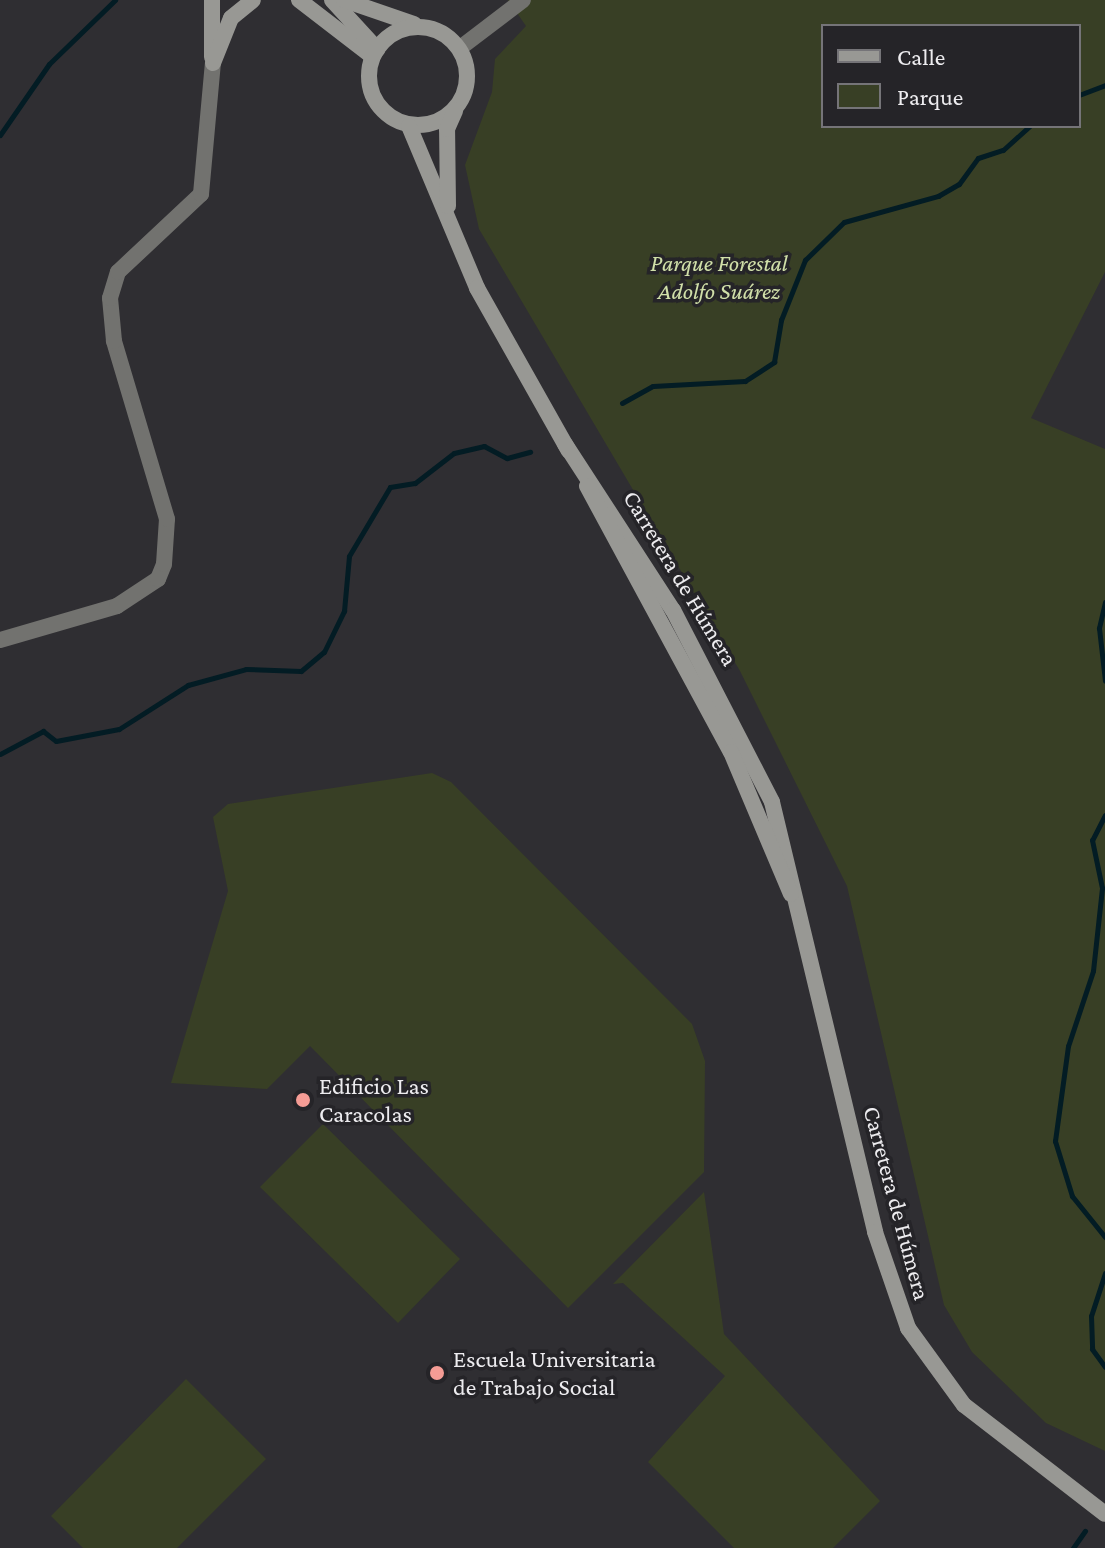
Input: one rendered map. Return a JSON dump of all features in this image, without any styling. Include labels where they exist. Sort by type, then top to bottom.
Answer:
[{"type":"main road","points":[[212,0],[213,63]]},
{"type":"main road","points":[[213,63],[231,18],[253,0]]},
{"type":"main road","points":[[299,0],[375,53]]},
{"type":"main road","points":[[332,0],[375,53],[375,99],[409,126],[443,118],[459,102],[468,76],[460,48],[420,26],[344,0]]},
{"type":"main road","points":[[375,53],[400,29],[420,26]]},
{"type":"main road","name":"Carretera de Húmera","points":[[449,219],[447,129],[459,102]]},
{"type":"main road","name":"Carretera de Húmera","points":[[409,126],[477,288],[565,444],[600,489],[742,732],[777,816],[875,1232],[908,1328],[964,1405],[1105,1514]]},
{"type":"main road","name":"Carretera de Húmera","points":[[1059,1479],[1105,1501]]},
{"type":"street","points":[[460,48],[523,0]]},
{"type":"street","points":[[0,640],[117,606],[158,579],[164,564],[167,519],[114,341],[110,298],[118,272],[201,194],[213,63]]},
{"type":"green space","name":"Parque Forestal Adolfo Suárez","points":[[508,0],[1105,0],[1105,272],[1031,418],[1105,449],[1105,1451],[1046,1423],[972,1352],[944,1305],[847,886],[740,671],[479,229],[465,165],[492,92],[495,59],[526,26]]},
{"type":"green space","points":[[432,773],[451,782],[692,1024],[705,1061],[704,1172],[568,1308],[310,1046],[267,1089],[171,1083],[228,891],[213,817],[228,804]]},
{"type":"green space","points":[[323,1124],[460,1259],[398,1323],[260,1187]]},
{"type":"green space","points":[[704,1192],[724,1334],[880,1501],[833,1548],[734,1548],[648,1462],[725,1376],[623,1283],[613,1284]]},
{"type":"green space","points":[[186,1379],[266,1459],[177,1548],[83,1548],[51,1516]]},
{"type":"waterway","points":[[0,135],[49,64],[115,0]]},
{"type":"waterway","points":[[1081,94],[1105,85]]},
{"type":"waterway","points":[[622,403],[653,386],[745,381],[774,362],[781,320],[805,260],[844,222],[938,196],[959,184],[978,158],[1003,150],[1028,128]]},
{"type":"waterway","points":[[0,754],[43,731],[56,741],[119,729],[188,685],[246,669],[301,671],[324,652],[344,611],[349,556],[390,487],[415,483],[454,453],[484,446],[507,458],[530,452]]},
{"type":"waterway","points":[[1105,602],[1099,628],[1105,681]]},
{"type":"waterway","points":[[1105,815],[1092,840],[1102,888],[1093,971],[1068,1046],[1055,1141],[1072,1196],[1105,1237]]},
{"type":"waterway","points":[[1105,1273],[1091,1316],[1092,1349],[1105,1367]]},
{"type":"waterway","points":[[1073,1548],[1085,1531]]},
{"type":"place","name":"Edificio Las Caracolas","points":[[303,1100]]},
{"type":"place","name":"Escuela Universitaria de Trabajo Social","points":[[437,1373]]}]
